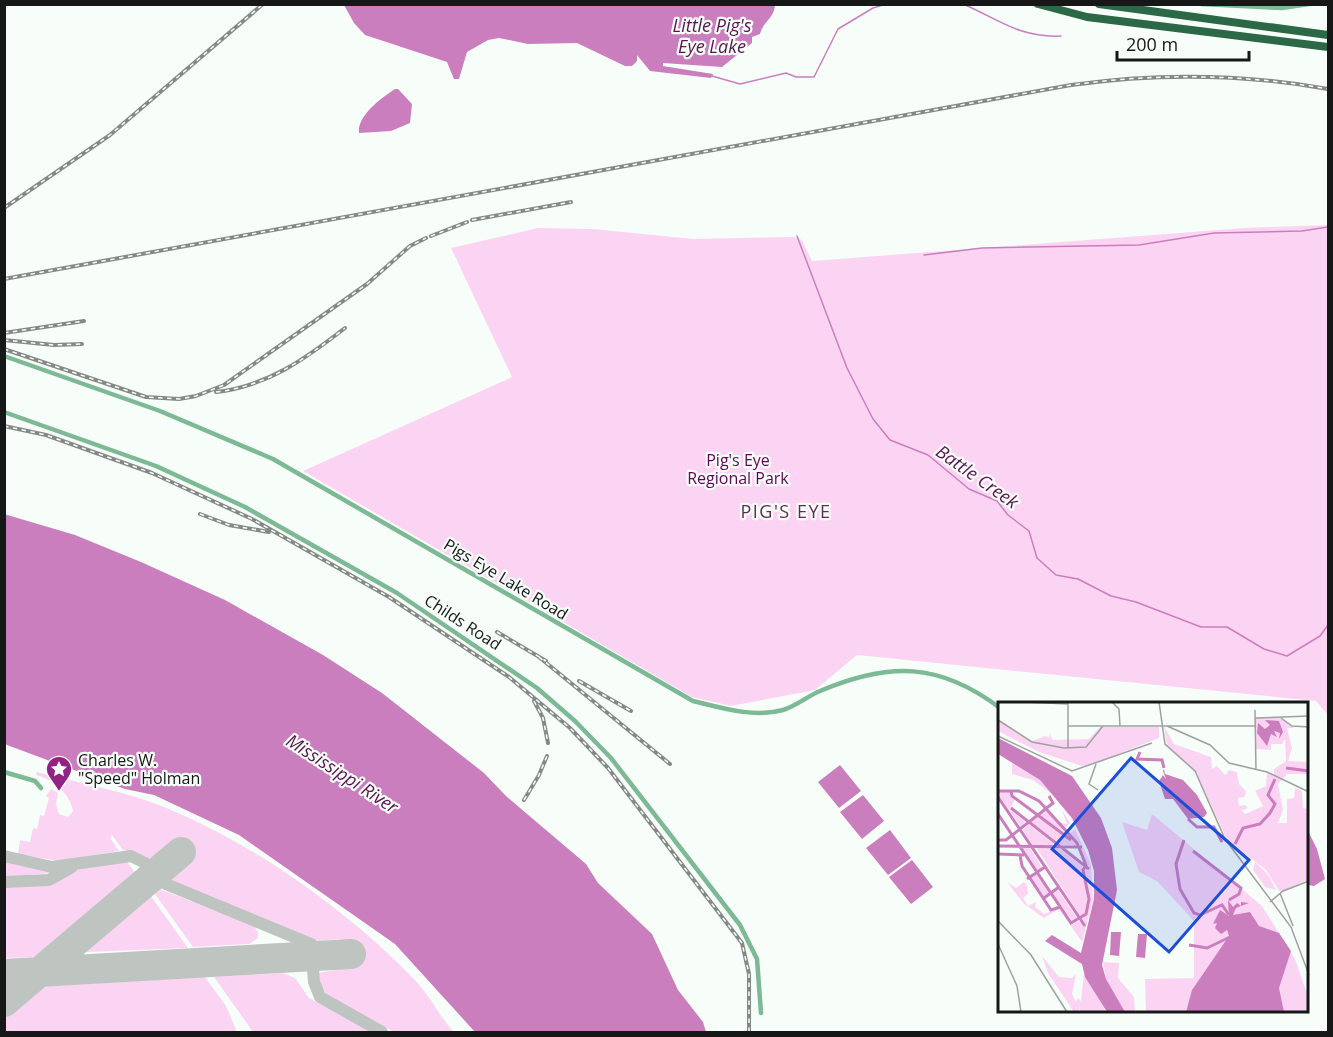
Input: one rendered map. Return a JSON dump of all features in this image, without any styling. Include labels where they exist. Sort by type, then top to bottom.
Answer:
[{"type":"highway","points":[[1038,4],[1087,17],[1329,47]]},
{"type":"highway","points":[[1099,4],[1329,35]]},
{"type":"street","points":[[1202,4],[1282,8],[1309,4]]},
{"type":"street","name":"Pigs Eye Lake Road","points":[[4,356],[160,411],[273,459],[693,701],[741,712],[783,710],[818,692],[865,674],[897,671],[938,676],[962,684],[998,707]]},
{"type":"street","name":"Childs Road","points":[[4,412],[156,466],[244,507],[397,593],[537,688],[575,721],[611,758],[740,925],[757,959],[761,1013]]},
{"type":"street","points":[[4,772],[35,781],[41,788]]},
{"type":"green space","name":"Pig's Eye Regional Park","points":[[1328,225],[1328,715],[1316,701],[857,655],[815,690],[731,706],[692,697],[303,471],[512,377],[451,248],[538,228],[593,229],[693,239],[793,237],[802,240],[812,261],[1244,228]]},
{"type":"green space","points":[[37,772],[109,789],[151,802],[222,834],[257,854],[325,900],[386,951],[419,984],[454,1032],[394,1032],[329,997],[320,987],[318,973],[340,969],[342,959],[351,957],[351,949],[342,950],[340,939],[316,941],[165,878],[188,859],[175,844],[152,862],[139,853],[123,850],[112,835],[110,838],[119,851],[58,861],[18,854],[20,840],[30,842],[33,828],[37,829],[40,815],[44,816],[49,798],[46,796],[51,789],[58,793],[56,804],[59,814],[68,817],[73,811],[65,793],[55,784],[36,775]]},
{"type":"green space","points":[[126,860],[135,873],[134,878],[47,952],[35,957],[5,958],[5,887],[52,884],[80,868]]},
{"type":"green space","points":[[5,861],[51,872],[51,873],[5,877]]},
{"type":"green space","points":[[157,888],[253,925],[258,932],[258,938],[249,944],[193,947],[152,890]]},
{"type":"green space","points":[[148,892],[188,948],[87,952],[86,945]]},
{"type":"green space","points":[[283,973],[295,978],[309,998],[372,1032],[253,1032],[214,977]]},
{"type":"green space","points":[[205,977],[226,1006],[237,1032],[5,1032],[5,1014],[37,987]]},
{"type":"water","name":"Little Pig's Eye Lake","points":[[344,5],[775,5],[773,14],[763,26],[760,34],[752,37],[752,43],[722,67],[663,63],[663,66],[713,74],[711,78],[650,71],[637,55],[637,61],[632,66],[625,66],[577,43],[528,44],[499,38],[488,40],[467,52],[459,79],[454,79],[447,62],[365,35],[354,23]]},
{"type":"water","points":[[395,89],[398,89],[412,104],[410,123],[391,131],[359,133],[361,121],[365,115]]},
{"type":"water","name":"Mississippi River","points":[[4,514],[75,535],[225,600],[323,655],[382,693],[484,773],[506,796],[586,864],[598,883],[652,934],[678,990],[703,1022],[706,1032],[475,1032],[395,944],[239,835],[154,795],[125,789],[4,743]]},
{"type":"water","points":[[840,765],[861,791],[839,808],[818,782]]},
{"type":"water","points":[[863,795],[884,821],[862,839],[840,812]]},
{"type":"water","points":[[890,830],[911,858],[888,875],[866,848]]},
{"type":"water","points":[[1309,833],[1317,849],[1325,879],[1314,886],[1309,885]]},
{"type":"water","points":[[912,860],[933,887],[911,904],[889,877]]},
{"type":"waterway","name":"Battle Creek","points":[[712,76],[740,84],[786,73],[796,77],[814,77],[838,29],[873,8],[886,4]]},
{"type":"waterway","name":"Battle Creek","points":[[963,4],[1022,31],[1061,36]]},
{"type":"waterway","points":[[924,255],[982,248],[1139,245],[1214,233],[1302,231],[1328,227]]},
{"type":"waterway","name":"Battle Creek","points":[[797,236],[847,368],[873,419],[890,440],[928,455],[969,489],[997,501],[1008,515],[1029,531],[1037,558],[1056,575],[1078,579],[1111,596],[1136,602],[1201,627],[1227,627],[1264,649],[1287,656],[1320,636],[1328,625]]},
{"type":"waterway","name":"Battle Creek","points":[[1328,589],[1328,614]]},
{"type":"taxiway","points":[[4,856],[52,867],[131,856],[145,863],[161,882],[311,944],[314,982],[320,997],[382,1032]]},
{"type":"taxiway","points":[[4,882],[49,880],[72,867]]},
{"type":"runway","points":[[4,1002],[181,852]]},
{"type":"runway","points":[[4,974],[351,954]]},
{"type":"railway","points":[[4,208],[110,135],[263,4]]},
{"type":"railway","points":[[4,279],[1071,85],[1135,78],[1200,77],[1264,80],[1328,89]]},
{"type":"railway","points":[[472,220],[571,202]]},
{"type":"railway","points":[[431,236],[467,222]]},
{"type":"railway","points":[[4,349],[146,397],[179,399],[196,396],[224,385],[367,284],[410,246],[426,238]]},
{"type":"railway","points":[[4,333],[84,321]]},
{"type":"railway","points":[[216,392],[235,389],[269,377],[300,360],[345,328]]},
{"type":"railway","points":[[4,340],[54,345],[82,344]]},
{"type":"railway","points":[[4,426],[46,435],[152,473],[252,519],[389,597],[509,677],[570,728],[608,768],[742,943],[749,974],[749,1032]]},
{"type":"railway","points":[[200,514],[229,525],[269,532]]},
{"type":"railway","points":[[497,632],[546,661]]},
{"type":"railway","points":[[539,657],[670,764]]},
{"type":"railway","points":[[579,681],[631,711]]},
{"type":"railway","points":[[534,701],[543,718],[548,743]]},
{"type":"railway","points":[[524,800],[547,756]]},
{"type":"place","name":"Charles W. \"Speed\" Holman","points":[[59,792]]},
{"type":"district","name":"PIG'S EYE","points":[[786,512]]}]
